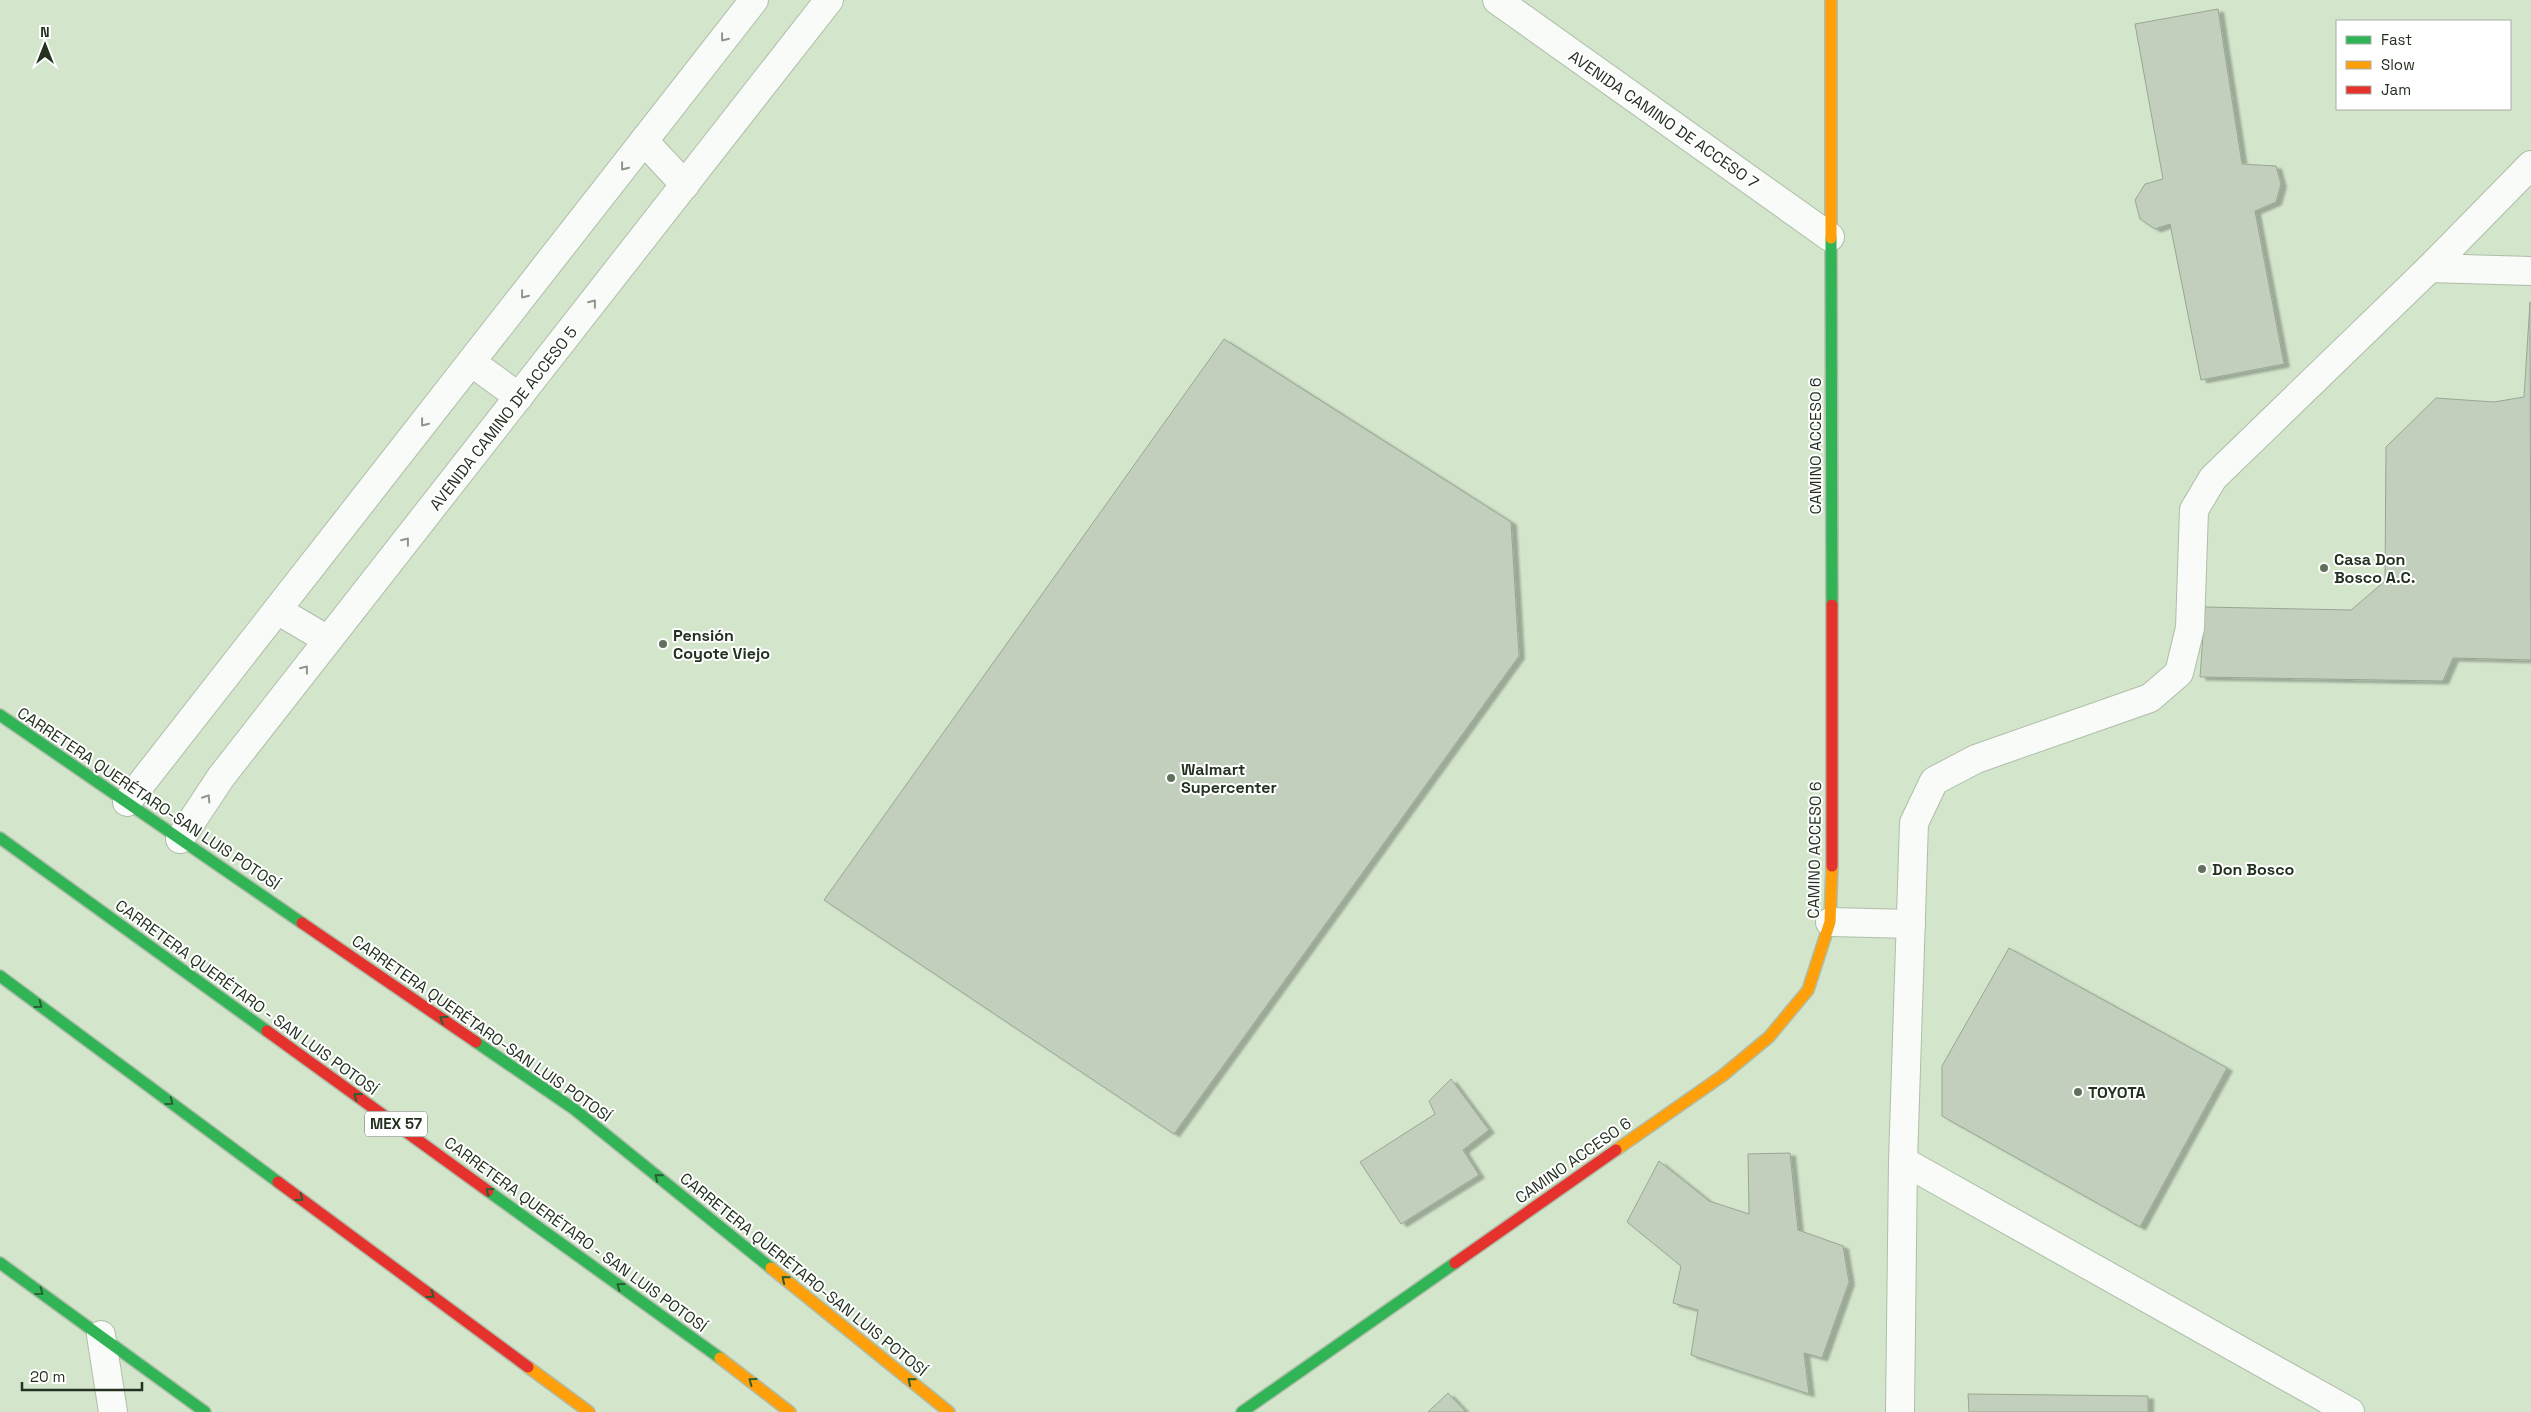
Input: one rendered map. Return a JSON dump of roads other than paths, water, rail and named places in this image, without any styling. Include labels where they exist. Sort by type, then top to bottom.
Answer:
[{"type":"main road","name":"CAMINO ACCESO 6","points":[[1242,1412],[1722,1076],[1769,1037],[1808,990],[1830,922],[1832,866],[1831,0]]},
{"type":"main road","name":"CARRETERA QUERÉTARO-SAN LUIS POTOSÍ","points":[[0,716],[574,1109],[949,1412]]},
{"type":"main road","points":[[0,834],[17,851]]},
{"type":"main road","name":"CARRETERA QUERÉTARO - SAN LUIS POTOSÍ","points":[[0,838],[760,1387],[790,1412]]},
{"type":"main road","points":[[0,976],[589,1412]]},
{"type":"main road","points":[[0,1263],[205,1412]]},
{"type":"street","points":[[127,802],[754,0]]},
{"type":"street","name":"AVENIDA CAMINO DE ACCESO 5","points":[[180,839],[221,776],[829,0]]},
{"type":"street","name":"AVENIDA CAMINO DE ACCESO 7","points":[[1497,0],[1830,237]]},
{"type":"street","points":[[644,142],[685,185]]},
{"type":"street","points":[[1900,1412],[1904,1161],[1914,823],[1934,781],[1976,759],[2150,698],[2179,673],[2190,628],[2194,510],[2213,478],[2430,268],[2531,165]]},
{"type":"street","points":[[2430,268],[2531,271]]},
{"type":"street","points":[[471,362],[519,397]]},
{"type":"street","points":[[277,610],[328,640]]},
{"type":"street","points":[[1830,922],[1911,924]]},
{"type":"street","points":[[1904,1161],[2350,1412]]},
{"type":"street","points":[[101,1335],[113,1412]]},
{"type":"place","name":"Casa Don Bosco A.C.","points":[[2324,568]]},
{"type":"place","name":"Pensión Coyote Viejo","points":[[663,644]]},
{"type":"place","name":"Walmart Supercenter","points":[[1171,778]]},
{"type":"place","name":"Don Bosco","points":[[2202,869]]},
{"type":"place","name":"TOYOTA","points":[[2078,1092]]}]
